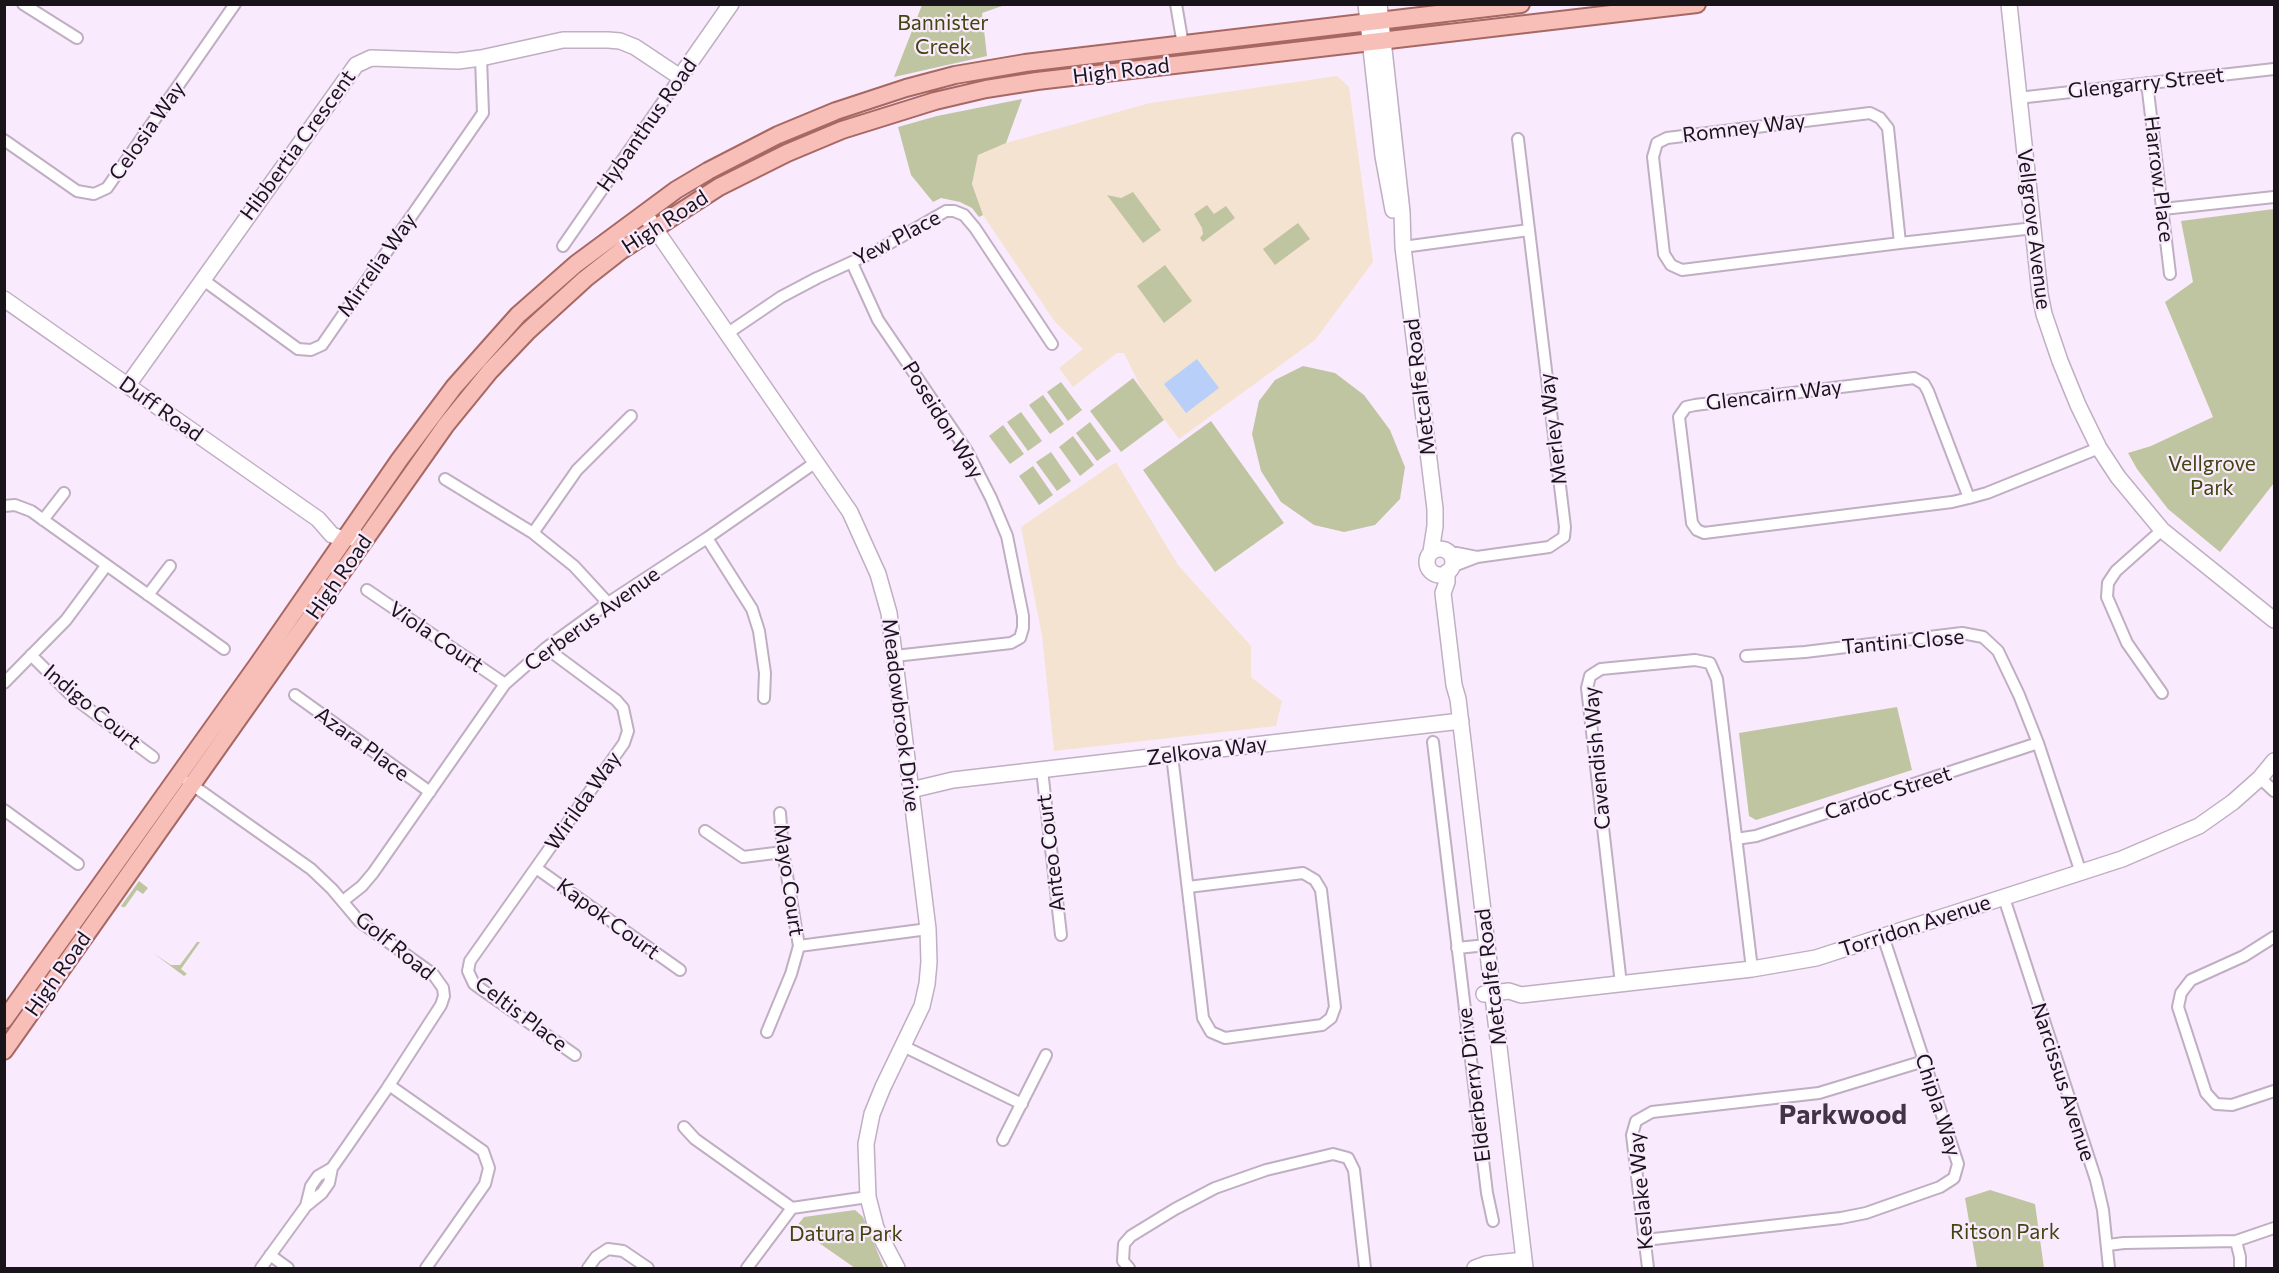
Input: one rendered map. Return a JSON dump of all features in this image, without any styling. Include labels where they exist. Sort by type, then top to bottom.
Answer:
[{"type":"main road","name":"High Road","points":[[4,1020],[432,415],[518,315],[576,264],[644,212],[708,171],[778,135],[836,111],[955,75],[1025,63],[1521,4]]},
{"type":"main road","name":"High Road","points":[[4,1051],[378,521],[446,426],[490,371],[528,331],[621,250],[719,187],[787,153],[842,130],[935,100],[986,89],[1037,81],[1697,4]]},
{"type":"street","points":[[23,4],[77,38]]},
{"type":"street","name":"Celosia Way","points":[[4,140],[77,191],[93,194],[107,188],[235,4]]},
{"type":"street","name":"Hybanthus Road","points":[[563,246],[731,4]]},
{"type":"street","points":[[1176,4],[1183,45]]},
{"type":"street","name":"Metcalfe Road","points":[[1366,4],[1375,23]]},
{"type":"street","name":"Metcalfe Road","points":[[1379,4],[1375,23],[1377,42],[1402,212],[1403,247],[1436,526],[1446,564],[1437,586],[1443,593],[1454,686],[1458,699],[1456,721],[1521,1264]]},
{"type":"street","name":"Vellgrove Avenue","points":[[2009,4],[2044,314],[2060,361],[2099,448],[2136,501],[2162,530],[2274,620]]},
{"type":"street","name":"Hibbertia Crescent","points":[[128,385],[356,65],[371,58],[458,61],[563,40],[614,40],[635,46],[680,77]]},
{"type":"street","name":"Mirrelia Way","points":[[202,279],[298,349],[311,350],[322,345],[483,114],[482,58]]},
{"type":"street","name":"Glengarry Street","points":[[2018,98],[2274,69]]},
{"type":"street","name":"Harrow Place","points":[[2147,83],[2170,274]]},
{"type":"street","name":"Romney Way","points":[[1900,243],[1887,128],[1880,118],[1870,113],[1667,138],[1657,143],[1653,157],[1664,254],[1671,265],[1683,270],[2034,228]]},
{"type":"street","name":"Merley Way","points":[[1446,564],[1457,553],[1477,557],[1549,547],[1564,537],[1565,527],[1518,140]]},
{"type":"street","points":[[2163,209],[2274,197]]},
{"type":"street","name":"Yew Place","points":[[728,333],[781,297],[909,234],[946,211],[954,210],[964,215],[975,228],[1052,344]]},
{"type":"street","name":"Meadowbrook Drive","points":[[644,212],[850,512],[878,574],[889,613],[896,656],[930,962],[922,1006],[872,1114],[866,1144],[868,1197],[876,1228],[897,1269]]},
{"type":"street","points":[[1403,247],[1529,230]]},
{"type":"street","name":"Poseidon Way","points":[[852,263],[878,320],[967,451],[991,498],[1006,536],[1023,616],[1020,638],[1011,643],[896,656]]},
{"type":"street","name":"Duff Road","points":[[4,299],[318,519],[338,527],[344,539]]},
{"type":"street","name":"Glencairn Way","points":[[1969,498],[1928,391],[1924,384],[1914,378],[1695,405],[1683,410],[1679,417],[1692,523],[1701,533],[1953,502],[1969,498],[1987,493],[2099,448]]},
{"type":"street","points":[[533,533],[577,470],[631,416]]},
{"type":"street","name":"Cerberus Avenue","points":[[343,902],[373,873],[505,684],[546,648],[608,603],[816,462]]},
{"type":"street","points":[[445,479],[533,533],[574,566],[608,603]]},
{"type":"street","points":[[44,520],[64,493]]},
{"type":"street","points":[[4,506],[15,505],[31,511],[224,649]]},
{"type":"street","points":[[341,573],[344,539],[365,532],[378,521]]},
{"type":"street","name":"Metcalfe Road","points":[[1436,526],[1427,563],[1446,564]]},
{"type":"street","points":[[2162,530],[2116,571],[2109,583],[2107,597],[2127,643],[2162,693]]},
{"type":"street","points":[[707,538],[752,609],[759,631],[765,673],[764,698]]},
{"type":"street","points":[[4,683],[66,620],[106,566]]},
{"type":"street","points":[[148,595],[170,566]]},
{"type":"street","name":"Viola Court","points":[[367,590],[505,684]]},
{"type":"street","name":"Tantini Close","points":[[1746,656],[1805,652],[1962,633],[1983,637],[1998,651],[2038,743],[2081,873]]},
{"type":"street","name":"Wirilda Way","points":[[468,971],[470,961],[624,743],[628,730],[622,708],[616,700],[546,648]]},
{"type":"street","name":"Indigo Court","points":[[31,655],[74,698],[153,758]]},
{"type":"street","name":"Cavendish Way","points":[[1621,984],[1587,688],[1590,676],[1601,669],[1695,660],[1710,663],[1717,680],[1752,969]]},
{"type":"street","name":"Azara Place","points":[[294,695],[430,792]]},
{"type":"street","name":"Zelkova Way","points":[[910,785],[934,778],[953,780],[1456,721]]},
{"type":"street","name":"Elderberry Drive","points":[[1433,742],[1486,1193],[1493,1221]]},
{"type":"street","name":"Cardoc Street","points":[[1736,839],[1756,836],[2038,743]]},
{"type":"street","points":[[1172,755],[1203,1018],[1211,1032],[1225,1038],[1322,1025],[1331,1018],[1335,1007],[1321,890],[1315,880],[1304,873],[1188,887]]},
{"type":"street","name":"Torridon Avenue","points":[[1489,999],[1509,1002],[1521,995],[1752,969],[1816,958],[2122,859],[2199,826],[2233,801],[2274,761]]},
{"type":"street","name":"Anteo Court","points":[[1042,770],[1061,935]]},
{"type":"street","name":"Golf Road","points":[[178,775],[310,868],[359,921],[433,974],[443,988],[444,996],[441,1005],[390,1085],[332,1168],[318,1176],[311,1186],[306,1206],[261,1269]]},
{"type":"street","points":[[2260,777],[2274,791]]},
{"type":"street","points":[[4,810],[78,864]]},
{"type":"street","name":"Mayo Court","points":[[767,1032],[791,974],[799,946],[783,852],[780,813]]},
{"type":"street","points":[[705,831],[743,857],[783,852]]},
{"type":"street","name":"Kapok Court","points":[[537,868],[680,970]]},
{"type":"street","name":"Narcissus Avenue","points":[[2004,898],[2096,1180],[2103,1210],[2109,1269]]},
{"type":"street","name":"Mayo Court","points":[[799,946],[928,929]]},
{"type":"street","name":"Chipla Way","points":[[1645,1239],[1841,1218],[1866,1213],[1940,1187],[1954,1178],[1958,1164],[1882,936]]},
{"type":"street","points":[[2274,937],[2244,956],[2191,980],[2181,993],[2178,1007],[2206,1093],[2216,1104],[2232,1105],[2274,1091]]},
{"type":"street","points":[[1457,948],[1483,946]]},
{"type":"street","name":"Celtis Place","points":[[468,971],[474,984],[575,1055]]},
{"type":"street","points":[[903,1046],[1022,1104]]},
{"type":"street","points":[[1003,1140],[1046,1055]]},
{"type":"street","name":"Keslake Way","points":[[1648,1269],[1632,1135],[1636,1121],[1652,1112],[1820,1093],[1924,1061]]},
{"type":"street","points":[[390,1085],[483,1151],[489,1168],[485,1184],[426,1269]]},
{"type":"street","points":[[684,1127],[695,1139],[792,1208],[868,1197]]},
{"type":"street","points":[[1129,1269],[1123,1261],[1124,1244],[1131,1236],[1174,1209],[1215,1188],[1266,1170],[1333,1154],[1348,1158],[1354,1170],[1365,1269]]},
{"type":"street","points":[[747,1269],[792,1208]]},
{"type":"street","points":[[2108,1245],[2236,1241],[2274,1228]]},
{"type":"street","points":[[2236,1241],[2240,1269]]},
{"type":"street","points":[[588,1269],[596,1257],[608,1249],[623,1251],[648,1269]]},
{"type":"street","points":[[270,1255],[288,1269]]},
{"type":"street","points":[[1475,1269],[1486,1264],[1521,1264]]},
{"type":"shaded area","points":[[1337,76],[1349,87],[1373,262],[1315,340],[1179,439],[1142,390],[1124,353],[1117,353],[1073,387],[1059,368],[1083,349],[1055,322],[983,215],[972,184],[978,154],[1006,143],[1150,103]]},
{"type":"shaded area","points":[[1116,462],[1178,565],[1251,646],[1251,677],[1282,701],[1276,726],[1054,751],[1042,636],[1021,527]]},
{"type":"green space","name":"Bannister Creek","points":[[922,5],[1005,5],[982,13],[987,56],[894,77]]},
{"type":"green space","points":[[1022,99],[1006,143],[978,155],[972,184],[983,215],[979,217],[972,208],[960,202],[941,198],[933,202],[911,175],[898,127],[937,116]]},
{"type":"green space","points":[[1133,192],[1161,230],[1143,243],[1107,195],[1121,198]]},
{"type":"green space","points":[[1207,205],[1214,214],[1226,206],[1235,218],[1203,242],[1200,238],[1203,234],[1202,228],[1194,214]]},
{"type":"green space","name":"Vellgrove Park","points":[[2274,209],[2274,483],[2220,552],[2168,509],[2137,469],[2128,453],[2151,446],[2213,417],[2165,302],[2193,282],[2181,221]]},
{"type":"green space","points":[[1298,223],[1310,239],[1275,265],[1263,249]]},
{"type":"green space","points":[[1165,265],[1192,301],[1164,323],[1137,286]]},
{"type":"green space","points":[[1303,366],[1335,373],[1364,395],[1390,430],[1405,467],[1400,499],[1375,525],[1344,532],[1314,525],[1281,502],[1261,471],[1252,434],[1259,401],[1275,380]]},
{"type":"green space","points":[[1133,378],[1164,420],[1121,452],[1090,411]]},
{"type":"green space","points":[[1061,382],[1082,410],[1068,421],[1047,392]]},
{"type":"green space","points":[[1043,395],[1064,424],[1050,434],[1029,405]]},
{"type":"green space","points":[[1021,412],[1042,441],[1028,451],[1007,422]]},
{"type":"green space","points":[[1211,421],[1284,523],[1215,572],[1143,470]]},
{"type":"green space","points":[[1090,422],[1111,451],[1097,461],[1076,433]]},
{"type":"green space","points":[[1003,425],[1024,454],[1010,464],[989,436]]},
{"type":"green space","points":[[1073,436],[1094,465],[1080,476],[1059,447]]},
{"type":"green space","points":[[1051,452],[1071,481],[1057,491],[1036,462]]},
{"type":"green space","points":[[1033,466],[1053,495],[1039,505],[1019,476]]},
{"type":"green space","points":[[1897,707],[1912,770],[1756,820],[1749,816],[1739,733]]},
{"type":"green space","points":[[139,881],[148,888],[143,894],[137,890],[125,907],[122,907],[121,906]]},
{"type":"green space","points":[[197,942],[200,942],[181,969],[187,974],[184,976],[153,953],[171,965],[180,965]]},
{"type":"green space","name":"Ritson Park","points":[[1990,1190],[2035,1204],[2044,1268],[1977,1268],[1965,1198]]},
{"type":"green space","name":"Datura Park","points":[[855,1210],[863,1217],[884,1268],[855,1268],[796,1227],[804,1217]]},
{"type":"water","points":[[1197,359],[1219,388],[1186,413],[1164,384]]},
{"type":"district","name":"Parkwood","points":[[1843,1115]]}]
